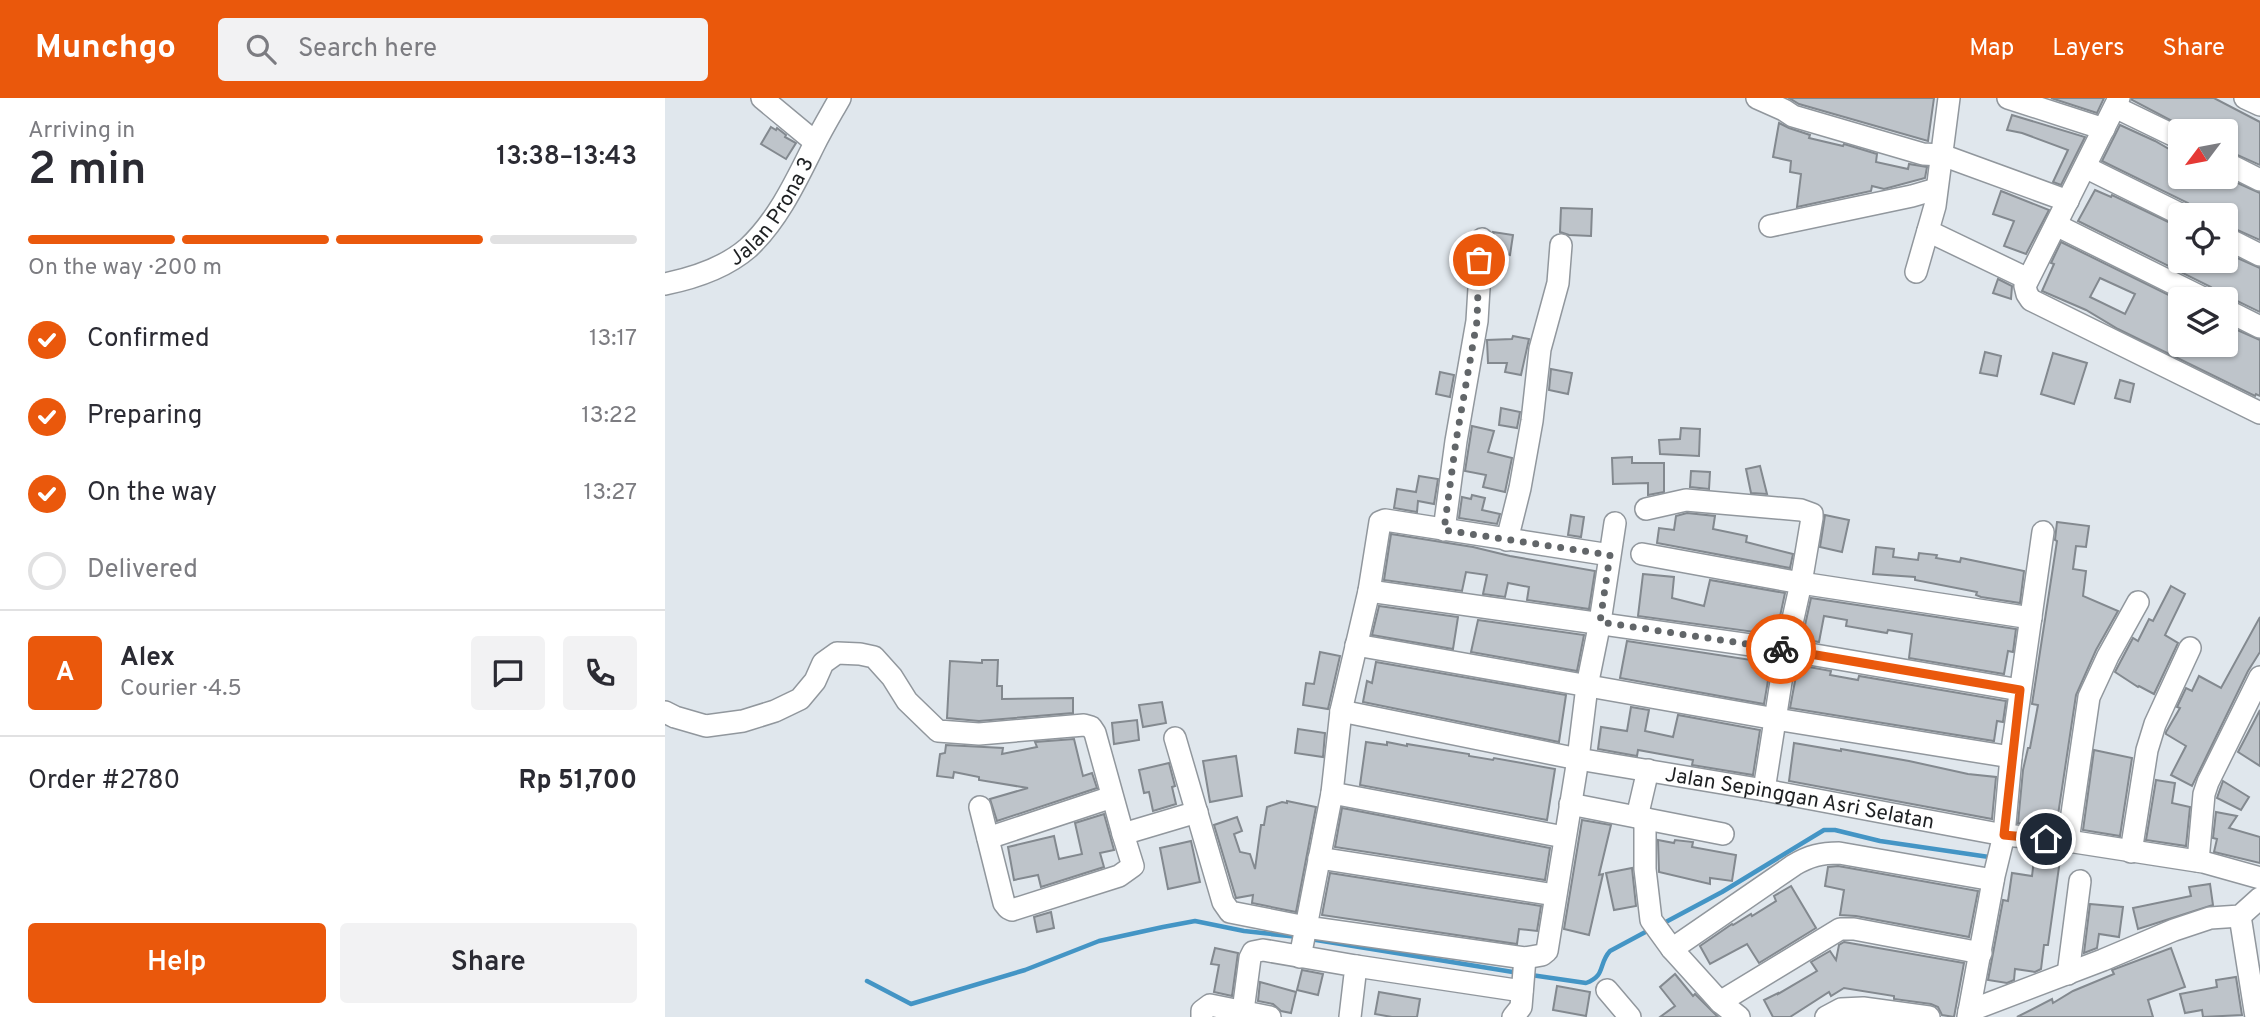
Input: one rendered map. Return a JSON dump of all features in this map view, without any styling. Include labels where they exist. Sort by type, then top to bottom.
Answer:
[{"type":"street","points":[[762,98],[815,142]]},
{"type":"street","name":"Jalan Prona 3","points":[[665,284],[686,280],[719,267],[747,248],[772,219],[794,187],[840,98]]},
{"type":"street","points":[[1757,98],[1793,116],[1923,154],[1943,155],[2068,201]]},
{"type":"street","points":[[1916,272],[1935,206],[1949,98]]},
{"type":"street","points":[[2008,98],[2104,129]]},
{"type":"street","points":[[2245,98],[2260,105]]},
{"type":"street","points":[[2168,131],[2117,102],[2028,286],[2031,300],[2260,413]]},
{"type":"street","points":[[2085,167],[2168,208]]},
{"type":"street","points":[[2238,169],[2260,180]]},
{"type":"street","points":[[1770,226],[1936,189]]},
{"type":"street","points":[[2056,225],[2181,287]]},
{"type":"street","points":[[1928,231],[2028,286]]},
{"type":"street","points":[[1444,530],[1477,321],[1482,239]]},
{"type":"street","points":[[2238,244],[2260,255]]},
{"type":"street","points":[[1507,540],[1532,421],[1540,349],[1558,283],[1561,245]]},
{"type":"street","points":[[2238,316],[2260,327]]},
{"type":"street","points":[[1646,509],[1686,500],[1808,511],[1812,514],[1801,583],[1786,650],[1764,790]]},
{"type":"street","points":[[1301,955],[1332,793],[1341,711],[1370,591],[1380,522],[1385,520],[1610,555]]},
{"type":"street","points":[[1175,738],[1215,880],[1230,912],[1305,928],[1525,958],[1542,955],[1547,951],[1615,523]]},
{"type":"street","points":[[1968,1014],[2003,840],[2011,757],[2043,532]]},
{"type":"street","points":[[1642,554],[1801,583],[2031,618]]},
{"type":"street","points":[[1370,591],[1786,650],[2020,690]]},
{"type":"street","points":[[2068,841],[2089,697],[2138,602]]},
{"type":"street","points":[[1356,645],[1776,719],[2011,757]]},
{"type":"street","points":[[2131,852],[2147,750],[2155,724],[2190,648]]},
{"type":"street","points":[[665,712],[706,726],[743,721],[775,711],[800,699],[815,681],[823,663],[837,653],[874,657],[892,677],[907,701],[938,731],[979,734],[1084,725],[1091,727],[1133,866],[1119,876],[1012,910],[1004,903],[980,807]]},
{"type":"street","points":[[2198,861],[2204,794],[2208,782],[2260,677]]},
{"type":"street","name":"Jalan Sepinggan Asri Selatan","points":[[1341,711],[1578,759],[1764,790],[2003,840],[2068,841],[2198,861],[2260,878]]},
{"type":"street","points":[[1648,771],[1641,818],[1651,920],[1672,949],[1720,1002],[1739,1017]]},
{"type":"street","points":[[1332,793],[1564,837]]},
{"type":"street","points":[[988,838],[1112,797]]},
{"type":"street","points":[[1570,804],[1723,834]]},
{"type":"street","points":[[1123,834],[1197,812]]},
{"type":"street","points":[[1672,949],[1794,865],[1820,853],[1839,853],[1994,878]]},
{"type":"street","points":[[1319,858],[1555,895]]},
{"type":"street","points":[[2068,974],[2080,881]]},
{"type":"street","points":[[1968,1014],[2174,930],[2210,918],[2242,915],[2260,898]]},
{"type":"street","points":[[2242,915],[2256,1017]]},
{"type":"street","points":[[1720,1002],[1840,929],[1854,929],[1981,953]]},
{"type":"street","points":[[1244,1012],[1250,958],[1253,952],[1263,950],[1356,967],[1522,991]]},
{"type":"street","points":[[1513,1017],[1521,1007],[1525,958]]},
{"type":"street","points":[[1350,1017],[1356,967]]},
{"type":"street","points":[[1607,990],[1630,1017]]},
{"type":"street","points":[[1202,1017],[1202,1011],[1210,1005],[1270,1017]]},
{"type":"street","points":[[1826,1017],[1840,1009],[1863,1008],[1929,1017]]},
{"type":"building","points":[[1789,98],[1934,98],[1928,141],[1799,104]]},
{"type":"building","points":[[2051,98],[2104,98],[2097,113]]},
{"type":"building","points":[[2214,98],[2260,122],[2260,165],[2238,155],[2238,119],[2168,119],[2132,100]]},
{"type":"building","points":[[2012,115],[2085,137],[2061,185],[2053,182],[2068,150],[2007,130]]},
{"type":"building","points":[[1779,123],[1810,135],[1809,138],[1843,146],[1844,144],[1877,154],[1876,162],[1908,169],[1909,164],[1927,167],[1925,178],[1884,189],[1872,186],[1871,191],[1797,207],[1801,174],[1790,172],[1791,161],[1773,157]]},
{"type":"building","points":[[2120,125],[2168,148],[2168,189],[2238,189],[2238,183],[2260,193],[2260,240],[2238,230],[2238,203],[2188,203],[2102,161]]},
{"type":"building","points":[[771,127],[776,130],[777,128],[785,137],[796,143],[786,159],[761,144]]},
{"type":"building","points":[[2095,190],[2111,197],[2112,195],[2168,222],[2168,266],[2078,221]]},
{"type":"building","points":[[2001,191],[2049,210],[2026,254],[2004,246],[2014,221],[1993,214]]},
{"type":"building","points":[[1561,208],[1592,209],[1591,236],[1560,232]]},
{"type":"building","points":[[1493,232],[1513,235],[1510,255],[1494,252]]},
{"type":"building","points":[[2061,242],[2168,295],[2168,353],[2086,310],[2042,291],[2054,264],[2051,263]],"holes":[[[2100,278],[2135,294],[2125,314],[2090,297]]]},
{"type":"building","points":[[2238,258],[2260,268],[2260,312],[2238,301],[2238,287],[2211,287],[2183,273],[2238,273]]},
{"type":"building","points":[[1998,279],[2012,286],[2011,299],[1993,293]]},
{"type":"building","points":[[2238,330],[2260,340],[2260,396],[2175,357],[2238,357]]},
{"type":"building","points":[[1513,336],[1529,339],[1521,375],[1505,372],[1507,363],[1488,363],[1487,340],[1512,339]]},
{"type":"building","points":[[1985,352],[2001,356],[1997,376],[1980,373]]},
{"type":"building","points":[[2053,353],[2087,363],[2074,404],[2041,394]]},
{"type":"building","points":[[1551,369],[1572,373],[1568,394],[1549,390]]},
{"type":"building","points":[[1440,372],[1454,375],[1450,397],[1436,394]]},
{"type":"building","points":[[2120,380],[2134,384],[2130,402],[2115,398]]},
{"type":"building","points":[[1501,408],[1520,412],[1517,428],[1499,425]]},
{"type":"building","points":[[1472,426],[1494,431],[1488,452],[1512,458],[1505,492],[1483,487],[1486,475],[1465,471]]},
{"type":"building","points":[[1681,428],[1700,429],[1699,456],[1660,454],[1659,440],[1680,439]]},
{"type":"building","points":[[1632,457],[1632,463],[1664,463],[1664,492],[1648,495],[1648,483],[1613,484],[1612,458]]},
{"type":"building","points":[[1760,466],[1767,494],[1751,493],[1746,469]]},
{"type":"building","points":[[1691,471],[1710,472],[1709,489],[1690,487]]},
{"type":"building","points":[[1419,476],[1438,479],[1434,504],[1418,501],[1417,512],[1394,508],[1397,489],[1416,492]]},
{"type":"building","points":[[1472,495],[1485,498],[1482,510],[1500,514],[1497,524],[1459,518],[1462,497],[1471,499]]},
{"type":"building","points":[[1687,513],[1715,516],[1713,529],[1747,536],[1746,542],[1793,554],[1790,568],[1657,543],[1659,528],[1674,530],[1676,516]]},
{"type":"building","points":[[1571,515],[1584,517],[1581,537],[1568,535]]},
{"type":"building","points":[[1825,515],[1849,520],[1842,552],[1820,547]]},
{"type":"building","points":[[2057,522],[2089,526],[2086,547],[2076,546],[2073,569],[2086,571],[2083,596],[2118,611],[2096,650],[2076,695],[2058,815],[2037,813],[2035,825],[2018,823],[2023,770],[2038,705],[2032,704],[2057,541]]},
{"type":"building","points":[[1391,534],[1595,571],[1589,609],[1527,600],[1529,587],[1508,583],[1505,597],[1483,594],[1487,575],[1466,572],[1462,591],[1384,580]]},
{"type":"building","points":[[1876,547],[1894,549],[1893,557],[1918,560],[1919,553],[1960,562],[1961,558],[2024,571],[2020,603],[1981,597],[1976,595],[1977,592],[1915,580],[1915,577],[1873,574]]},
{"type":"building","points":[[1643,574],[1674,577],[1672,598],[1704,606],[1710,580],[1785,593],[1776,635],[1638,616]]},
{"type":"building","points":[[2171,586],[2185,594],[2165,635],[2178,643],[2154,694],[2115,672],[2133,638],[2138,641],[2149,619],[2153,621]]},
{"type":"building","points":[[1811,598],[2016,629],[2013,652],[2008,651],[2004,674],[1909,658],[1912,634],[1846,626],[1847,620],[1824,616],[1819,642],[1802,639]]},
{"type":"building","points":[[1379,606],[1458,617],[1453,649],[1372,635]]},
{"type":"building","points":[[2260,617],[2260,652],[2248,671],[2192,786],[2171,775],[2186,746],[2166,732],[2180,708],[2177,707],[2186,688],[2192,691],[2199,676],[2221,688]]},
{"type":"building","points":[[1478,620],[1584,635],[1577,671],[1471,652]]},
{"type":"building","points":[[1627,641],[1771,663],[1764,704],[1620,678]]},
{"type":"building","points":[[1320,652],[1340,656],[1328,709],[1303,705],[1306,683],[1314,684]]},
{"type":"building","points":[[982,660],[998,660],[997,686],[1002,686],[1002,699],[1073,698],[1073,713],[979,721],[947,718],[950,661],[982,663]]},
{"type":"building","points":[[1376,662],[1566,695],[1559,742],[1363,702],[1367,681],[1372,683]]},
{"type":"building","points":[[1798,665],[1831,671],[1830,675],[1858,680],[1859,676],[2006,701],[2003,722],[1997,721],[1994,741],[1790,708]]},
{"type":"building","points":[[1162,702],[1166,723],[1143,727],[1139,705]]},
{"type":"building","points":[[1631,707],[1649,710],[1645,731],[1673,737],[1678,715],[1760,730],[1753,775],[1692,765],[1693,760],[1638,750],[1637,756],[1598,749],[1601,727],[1627,731]]},
{"type":"building","points":[[2260,710],[2260,766],[2238,752]]},
{"type":"building","points":[[1137,720],[1139,740],[1114,744],[1112,723]]},
{"type":"building","points":[[1298,729],[1325,733],[1323,757],[1295,753]]},
{"type":"building","points":[[1074,739],[1083,776],[1092,773],[1097,788],[997,821],[990,799],[1028,788],[979,780],[979,777],[954,772],[953,778],[937,776],[940,754],[945,753],[946,745],[1003,748],[1002,754],[1037,747],[1035,742]]},
{"type":"building","points":[[1366,742],[1407,744],[1555,769],[1547,820],[1360,785]]},
{"type":"building","points":[[1794,743],[1996,777],[1992,819],[1789,781]]},
{"type":"building","points":[[2094,750],[2132,758],[2120,836],[2083,830]]},
{"type":"building","points":[[1236,756],[1242,796],[1210,802],[1203,761]]},
{"type":"building","points":[[1169,763],[1176,804],[1153,811],[1149,792],[1144,793],[1139,770]]},
{"type":"building","points":[[2156,780],[2175,783],[2172,803],[2190,807],[2186,846],[2146,840]]},
{"type":"building","points":[[2223,781],[2249,797],[2241,810],[2217,798]]},
{"type":"building","points":[[1287,801],[1316,807],[1296,912],[1252,903],[1253,895],[1236,898],[1214,825],[1237,817],[1242,831],[1234,834],[1240,852],[1250,854],[1255,869],[1261,825],[1264,825],[1267,807]]},
{"type":"building","points":[[1342,808],[1550,848],[1545,880],[1335,847]]},
{"type":"building","points":[[2216,812],[2237,816],[2229,828],[2260,837],[2260,863],[2214,852],[2217,839],[2213,838]]},
{"type":"building","points":[[1104,814],[1114,850],[1100,853],[1104,867],[1041,887],[1038,875],[1014,880],[1008,847],[1054,836],[1059,859],[1082,854],[1075,823]]},
{"type":"building","points":[[1582,820],[1611,825],[1589,935],[1564,929]]},
{"type":"building","points":[[1658,840],[1693,842],[1692,847],[1736,855],[1732,881],[1710,878],[1710,884],[1659,872]]},
{"type":"building","points":[[1191,841],[1200,882],[1168,889],[1160,848]]},
{"type":"building","points":[[2035,851],[2061,853],[2048,945],[2044,945],[2041,969],[2035,972],[2015,969],[2014,980],[2007,983],[1988,980],[2003,900],[2008,901],[2012,873],[2032,876]]},
{"type":"building","points":[[1838,866],[1978,891],[1969,937],[1840,915],[1844,890],[1825,886],[1828,867]]},
{"type":"building","points":[[1632,868],[1636,906],[1614,910],[1606,873]]},
{"type":"building","points":[[1330,873],[1541,906],[1537,931],[1519,929],[1517,944],[1322,915]]},
{"type":"building","points":[[2210,884],[2213,905],[2138,929],[2133,908],[2191,896],[2189,887]]},
{"type":"building","points":[[1791,886],[1816,928],[1759,963],[1747,944],[1710,964],[1700,946],[1732,924],[1751,914],[1752,916],[1776,901],[1774,896]]},
{"type":"building","points":[[2090,904],[2123,907],[2119,937],[2099,934],[2097,948],[2084,953]]},
{"type":"building","points":[[1051,912],[1054,928],[1037,932],[1034,917]]},
{"type":"building","points":[[1844,942],[1964,963],[1954,1017],[1942,1015],[1938,1007],[1931,1004],[1844,988],[1831,996],[1829,992],[1790,1017],[1773,1017],[1764,1000],[1817,971],[1811,962],[1830,951],[1836,960],[1839,945]]},
{"type":"building","points":[[1215,948],[1238,953],[1232,996],[1214,992],[1219,965],[1211,964]]},
{"type":"building","points":[[2171,948],[2185,987],[2148,1000],[2153,1017],[2017,1017],[2052,999],[2053,1003],[2073,991],[2114,974],[2112,970]]},
{"type":"building","points":[[1302,970],[1323,974],[1318,995],[1297,990]]},
{"type":"building","points":[[1675,974],[1693,996],[1695,994],[1718,1017],[1660,1017],[1675,1006],[1660,987]]},
{"type":"building","points":[[2236,977],[2242,1015],[2203,1017],[2202,1010],[2185,1013],[2180,994],[2217,987],[2216,980]]},
{"type":"building","points":[[1260,982],[1296,992],[1291,1013],[1281,1011],[1273,1004],[1258,1001]]},
{"type":"building","points":[[1557,986],[1590,992],[1586,1016],[1553,1010]]},
{"type":"building","points":[[1379,992],[1420,999],[1417,1017],[1375,1014]]},
{"type":"waterway","points":[[1662,924],[1722,892],[1824,830],[1989,857]]},
{"type":"waterway","points":[[867,981],[911,1004],[1025,970],[1099,941],[1195,921],[1244,931],[1298,937]]},
{"type":"waterway","points":[[1531,975],[1586,983],[1596,977],[1610,951],[1651,929]]},
{"type":"waterway","points":[[1310,939],[1519,973]]},
{"type":"way so far","points":[[1479,260],[1477,321],[1444,530],[1610,555],[1600,622],[1781,649]]},
{"type":"route","points":[[1781,649],[2020,690],[2004,835],[2046,839]]}]
